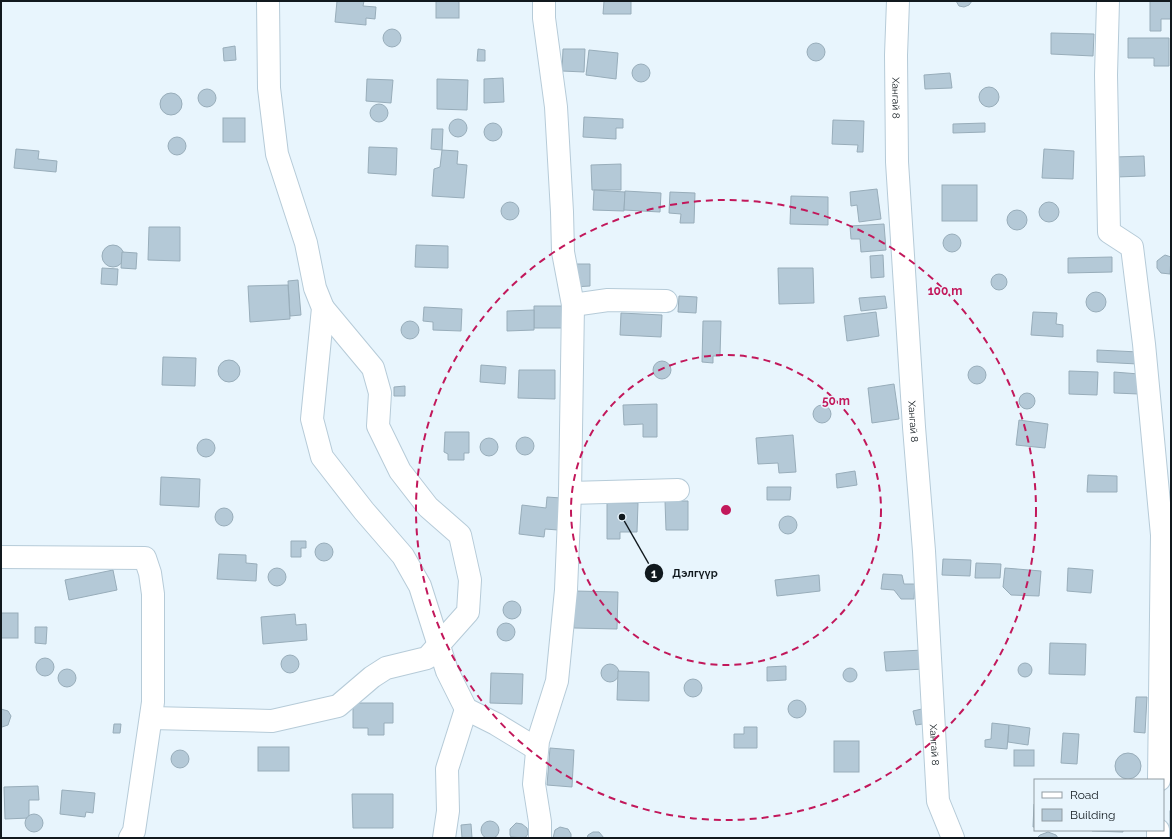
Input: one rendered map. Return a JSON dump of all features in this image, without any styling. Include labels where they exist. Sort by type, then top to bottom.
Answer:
[{"type":"street","points":[[151,718],[272,721],[338,706],[372,677],[386,668],[427,658],[468,612],[470,580],[460,535],[428,507],[400,471],[378,426],[380,393],[373,368],[323,308],[315,288],[306,243],[278,154],[269,88],[268,1]]},
{"type":"street","points":[[540,838],[540,822],[534,784],[537,749],[556,681],[566,590],[570,493],[573,305],[563,252],[556,107],[544,18],[544,1]]},
{"type":"street","name":"Хангай 8","points":[[898,1],[896,55],[897,162],[914,427],[924,551],[938,801],[953,838]]},
{"type":"street","points":[[1108,1],[1106,75],[1109,232],[1132,247],[1144,344],[1162,535],[1159,779]]},
{"type":"street","points":[[573,305],[608,300],[666,301]]},
{"type":"street","points":[[323,308],[312,419],[322,457],[364,511],[403,556],[420,586],[447,671],[466,709],[496,724],[537,749]]},
{"type":"street","points":[[570,493],[678,490]]},
{"type":"street","points":[[1,557],[145,558],[150,573],[153,594],[153,702],[134,831],[130,838]]},
{"type":"street","points":[[444,838],[448,811],[447,769],[466,709]]},
{"type":"building","points":[[337,1],[364,1],[363,6],[376,7],[375,19],[366,18],[366,25],[335,22]]},
{"type":"building","points":[[436,1],[459,1],[459,18],[436,18]]},
{"type":"building","points":[[604,1],[631,1],[631,14],[603,14]]},
{"type":"building","points":[[956,1],[972,1],[969,5],[964,7],[959,6]]},
{"type":"building","points":[[1150,1],[1171,1],[1171,19],[1161,19],[1161,31],[1150,31]]},
{"type":"building","points":[[392,29],[398,32],[401,38],[398,44],[392,47],[386,44],[383,38],[386,32]]},
{"type":"building","points":[[1051,33],[1094,34],[1093,56],[1051,54]]},
{"type":"building","points":[[1128,38],[1169,38],[1169,66],[1154,66],[1154,58],[1128,58]]},
{"type":"building","points":[[816,43],[822,46],[825,52],[822,58],[816,61],[810,58],[807,52],[810,46]]},
{"type":"building","points":[[235,46],[236,60],[224,61],[223,48]]},
{"type":"building","points":[[478,49],[485,50],[485,61],[477,61]]},
{"type":"building","points":[[563,49],[585,49],[584,72],[562,71]]},
{"type":"building","points":[[589,50],[618,53],[616,79],[586,75]]},
{"type":"building","points":[[641,64],[647,67],[650,73],[647,79],[641,82],[635,79],[632,73],[635,67]]},
{"type":"building","points":[[950,73],[952,88],[925,89],[924,75]]},
{"type":"building","points":[[503,78],[504,102],[484,103],[484,79]]},
{"type":"building","points":[[367,79],[393,80],[391,103],[366,101]]},
{"type":"building","points":[[437,79],[468,80],[467,110],[437,109]]},
{"type":"building","points":[[989,87],[996,90],[999,97],[996,104],[989,107],[982,104],[979,97],[982,90]]},
{"type":"building","points":[[207,89],[213,92],[216,98],[213,104],[207,107],[201,104],[198,98],[201,92]]},
{"type":"building","points":[[171,93],[179,96],[182,104],[179,112],[171,115],[163,112],[160,104],[163,96]]},
{"type":"building","points":[[379,104],[385,107],[388,113],[385,119],[379,122],[373,119],[370,113],[373,107]]},
{"type":"building","points":[[584,117],[623,119],[623,128],[616,128],[616,139],[583,137]]},
{"type":"building","points":[[223,118],[245,118],[245,142],[223,142]]},
{"type":"building","points":[[458,119],[464,122],[467,128],[464,134],[458,137],[452,134],[449,128],[452,122]]},
{"type":"building","points":[[833,120],[864,121],[863,152],[857,152],[858,145],[832,144]]},
{"type":"building","points":[[493,123],[499,126],[502,132],[499,138],[493,141],[487,138],[484,132],[487,126]]},
{"type":"building","points":[[985,123],[985,132],[953,133],[953,124]]},
{"type":"building","points":[[432,129],[443,129],[442,150],[431,149]]},
{"type":"building","points":[[177,137],[183,140],[186,146],[183,152],[177,155],[171,152],[168,146],[171,140]]},
{"type":"building","points":[[369,147],[397,148],[396,175],[368,173]]},
{"type":"building","points":[[16,149],[39,151],[38,159],[57,161],[56,172],[14,168]]},
{"type":"building","points":[[1044,149],[1074,151],[1073,179],[1042,178]]},
{"type":"building","points":[[442,150],[458,151],[457,164],[467,165],[464,198],[432,196],[434,169],[440,167]]},
{"type":"building","points":[[1144,156],[1145,176],[1116,177],[1115,157]]},
{"type":"building","points":[[621,164],[621,190],[592,190],[591,165]]},
{"type":"building","points":[[942,185],[977,185],[977,221],[942,221]]},
{"type":"building","points":[[877,189],[881,219],[859,222],[857,205],[851,206],[850,192]]},
{"type":"building","points":[[594,190],[625,192],[624,211],[593,210]]},
{"type":"building","points":[[625,191],[661,193],[660,212],[624,210]]},
{"type":"building","points":[[670,192],[695,193],[694,223],[680,223],[681,214],[669,213]]},
{"type":"building","points":[[791,196],[828,197],[828,225],[790,224]]},
{"type":"building","points":[[510,202],[516,205],[519,211],[516,217],[510,220],[504,217],[501,211],[504,205]]},
{"type":"building","points":[[1049,202],[1056,205],[1059,212],[1056,219],[1049,222],[1042,219],[1039,212],[1042,205]]},
{"type":"building","points":[[1017,210],[1024,213],[1027,220],[1024,227],[1017,230],[1010,227],[1007,220],[1010,213]]},
{"type":"building","points":[[884,224],[886,250],[861,252],[860,239],[851,239],[850,226]]},
{"type":"building","points":[[149,227],[180,227],[180,261],[148,260]]},
{"type":"building","points":[[952,234],[958,237],[961,243],[958,249],[952,252],[946,249],[943,243],[946,237]]},
{"type":"building","points":[[113,245],[121,248],[124,256],[121,264],[113,267],[105,264],[102,256],[105,248]]},
{"type":"building","points":[[416,245],[448,246],[448,268],[415,267]]},
{"type":"building","points":[[122,252],[137,253],[136,269],[121,268]]},
{"type":"building","points":[[883,255],[884,277],[871,278],[870,256]]},
{"type":"building","points":[[1165,255],[1171,257],[1170,274],[1161,273],[1157,268],[1157,261]]},
{"type":"building","points":[[1112,257],[1112,272],[1068,273],[1068,258]]},
{"type":"building","points":[[572,264],[590,264],[590,286],[573,287]]},
{"type":"building","points":[[102,268],[118,269],[117,285],[101,284]]},
{"type":"building","points":[[778,268],[813,268],[814,303],[779,304]]},
{"type":"building","points":[[999,274],[1006,279],[1007,282],[1002,289],[999,290],[992,285],[991,282],[996,275]]},
{"type":"building","points":[[298,280],[301,315],[290,316],[288,281]]},
{"type":"building","points":[[288,285],[290,319],[250,322],[248,286]]},
{"type":"building","points":[[1096,292],[1103,295],[1106,302],[1103,309],[1096,312],[1089,309],[1086,302],[1089,295]]},
{"type":"building","points":[[679,296],[697,297],[696,313],[678,312]]},
{"type":"building","points":[[885,296],[887,308],[861,311],[859,298]]},
{"type":"building","points":[[534,306],[563,306],[562,328],[534,328]]},
{"type":"building","points":[[424,307],[462,309],[461,331],[433,330],[433,322],[423,321]]},
{"type":"building","points":[[534,310],[534,330],[507,331],[507,311]]},
{"type":"building","points":[[876,312],[879,336],[847,341],[844,316]]},
{"type":"building","points":[[1033,312],[1057,313],[1056,324],[1063,325],[1063,337],[1031,335]]},
{"type":"building","points":[[621,313],[662,315],[661,337],[620,335]]},
{"type":"building","points":[[410,321],[416,324],[419,330],[416,336],[410,339],[404,336],[401,330],[404,324]]},
{"type":"building","points":[[703,321],[721,321],[720,356],[713,356],[713,363],[702,362]]},
{"type":"building","points":[[1097,350],[1139,352],[1138,364],[1097,362]]},
{"type":"building","points":[[163,357],[196,358],[195,386],[162,385]]},
{"type":"building","points":[[229,360],[237,363],[240,371],[237,379],[229,382],[221,379],[218,371],[221,363]]},
{"type":"building","points":[[662,361],[668,364],[671,370],[668,376],[662,379],[656,376],[653,370],[656,364]]},
{"type":"building","points":[[481,365],[506,367],[505,384],[480,382]]},
{"type":"building","points":[[977,366],[983,369],[986,375],[983,381],[977,384],[971,381],[968,375],[971,369]]},
{"type":"building","points":[[519,370],[555,370],[555,399],[518,398]]},
{"type":"building","points":[[1069,371],[1098,372],[1097,395],[1069,394]]},
{"type":"building","points":[[1114,372],[1139,374],[1139,394],[1114,393]]},
{"type":"building","points":[[894,384],[899,419],[872,423],[868,388]]},
{"type":"building","points":[[405,386],[405,396],[394,396],[394,387]]},
{"type":"building","points":[[1024,393],[1030,393],[1035,398],[1033,407],[1030,409],[1024,409],[1019,404],[1019,398]]},
{"type":"building","points":[[657,404],[657,437],[643,437],[643,424],[624,425],[623,405]]},
{"type":"building","points":[[822,405],[828,408],[831,414],[828,420],[822,423],[816,420],[813,414],[816,408]]},
{"type":"building","points":[[1019,420],[1048,424],[1045,448],[1016,445]]},
{"type":"building","points":[[445,432],[469,432],[469,453],[464,453],[464,460],[448,460],[448,454],[444,452]]},
{"type":"building","points":[[793,435],[796,472],[779,473],[778,463],[758,464],[756,438]]},
{"type":"building","points":[[525,437],[531,440],[534,446],[531,452],[525,455],[519,452],[516,446],[519,440]]},
{"type":"building","points":[[489,438],[495,441],[498,447],[495,453],[489,456],[483,453],[480,447],[483,441]]},
{"type":"building","points":[[206,439],[212,442],[215,448],[212,454],[206,457],[200,454],[197,448],[200,442]]},
{"type":"building","points":[[855,471],[857,485],[837,488],[836,474]]},
{"type":"building","points":[[1088,475],[1117,476],[1117,492],[1087,492]]},
{"type":"building","points":[[161,477],[200,479],[199,507],[160,505]]},
{"type":"building","points":[[767,487],[791,487],[790,500],[767,500]]},
{"type":"building","points":[[547,497],[561,498],[558,530],[545,529],[544,537],[519,534],[522,505],[546,508]]},
{"type":"building","points":[[665,501],[688,501],[688,530],[666,530]]},
{"type":"building","points":[[607,503],[638,503],[637,532],[620,532],[620,539],[607,539]]},
{"type":"building","points":[[224,508],[230,511],[233,517],[230,523],[224,526],[218,523],[215,517],[218,511]]},
{"type":"building","points":[[788,516],[794,519],[797,525],[794,531],[788,534],[782,531],[779,525],[782,519]]},
{"type":"building","points":[[291,541],[306,541],[306,548],[301,548],[301,557],[291,557]]},
{"type":"building","points":[[324,543],[330,546],[333,552],[330,558],[324,561],[318,558],[315,552],[318,546]]},
{"type":"building","points":[[219,554],[246,555],[246,563],[257,564],[256,581],[217,579]]},
{"type":"building","points":[[943,559],[971,560],[970,576],[942,575]]},
{"type":"building","points":[[976,563],[1001,564],[1000,578],[975,578]]},
{"type":"building","points":[[277,568],[283,571],[286,577],[283,583],[277,586],[271,583],[268,577],[271,571]]},
{"type":"building","points":[[1005,568],[1041,571],[1039,596],[1011,595],[1003,587]]},
{"type":"building","points":[[1068,568],[1093,570],[1091,593],[1067,591]]},
{"type":"building","points":[[113,570],[117,590],[69,600],[65,580]]},
{"type":"building","points":[[883,574],[902,575],[904,584],[915,584],[914,599],[901,599],[894,590],[881,589]]},
{"type":"building","points":[[819,575],[820,591],[777,596],[775,580]]},
{"type":"building","points":[[575,591],[618,592],[617,629],[574,628]]},
{"type":"building","points":[[512,601],[518,604],[521,610],[518,616],[512,619],[506,616],[503,610],[506,604]]},
{"type":"building","points":[[1,613],[18,613],[18,638],[1,638]]},
{"type":"building","points":[[295,614],[296,625],[306,624],[307,640],[263,644],[261,617]]},
{"type":"building","points":[[506,623],[512,626],[515,632],[512,638],[506,641],[500,638],[497,632],[500,626]]},
{"type":"building","points":[[35,627],[47,627],[46,644],[35,643]]},
{"type":"building","points":[[1050,643],[1086,644],[1085,675],[1049,674]]},
{"type":"building","points":[[923,650],[924,669],[886,671],[884,652]]},
{"type":"building","points":[[290,655],[296,658],[299,664],[296,670],[290,673],[284,670],[281,664],[284,658]]},
{"type":"building","points":[[45,658],[51,661],[54,667],[51,673],[45,676],[39,673],[36,667],[39,661]]},
{"type":"building","points":[[1022,663],[1028,663],[1032,667],[1032,673],[1028,677],[1022,677],[1018,673],[1018,667]]},
{"type":"building","points":[[610,664],[616,667],[619,673],[616,679],[610,682],[604,679],[601,673],[604,667]]},
{"type":"building","points":[[786,666],[786,680],[767,681],[767,667]]},
{"type":"building","points":[[847,668],[853,668],[857,672],[857,678],[853,682],[847,682],[843,678],[843,672]]},
{"type":"building","points":[[67,669],[73,672],[76,678],[73,684],[67,687],[61,684],[58,678],[61,672]]},
{"type":"building","points":[[618,671],[649,672],[649,701],[617,700]]},
{"type":"building","points":[[491,673],[523,674],[522,704],[490,703]]},
{"type":"building","points":[[693,679],[699,682],[702,688],[699,694],[693,697],[687,694],[684,688],[687,682]]},
{"type":"building","points":[[1136,697],[1147,697],[1145,733],[1134,732]]},
{"type":"building","points":[[797,700],[803,703],[806,709],[803,715],[797,718],[791,715],[788,709],[791,703]]},
{"type":"building","points":[[353,703],[393,703],[393,723],[384,723],[384,735],[368,735],[368,728],[353,728]]},
{"type":"building","points":[[926,708],[929,723],[916,725],[913,711]]},
{"type":"building","points":[[1,709],[8,711],[11,716],[8,725],[2,727],[1,727]]},
{"type":"building","points":[[992,723],[1009,725],[1007,749],[985,747],[985,740],[991,739]]},
{"type":"building","points":[[114,724],[121,724],[120,733],[113,733]]},
{"type":"building","points":[[1009,725],[1030,728],[1028,745],[1008,742]]},
{"type":"building","points":[[744,727],[757,727],[757,748],[734,748],[734,734],[744,734]]},
{"type":"building","points":[[1063,733],[1079,734],[1077,764],[1061,763]]},
{"type":"building","points":[[834,741],[859,741],[859,772],[834,772]]},
{"type":"building","points":[[258,747],[289,747],[289,771],[258,771]]},
{"type":"building","points":[[550,748],[574,750],[572,787],[547,785]]},
{"type":"building","points":[[180,750],[186,753],[189,759],[186,765],[180,768],[174,765],[171,759],[174,753]]},
{"type":"building","points":[[1014,750],[1034,750],[1034,766],[1014,766]]},
{"type":"building","points":[[1128,753],[1137,757],[1141,766],[1137,775],[1128,779],[1119,775],[1115,766],[1119,757]]},
{"type":"building","points":[[38,786],[39,800],[29,800],[29,818],[5,819],[4,787]]},
{"type":"building","points":[[62,790],[95,793],[93,813],[86,812],[85,817],[60,814]]},
{"type":"building","points":[[352,794],[393,794],[393,828],[353,828]]},
{"type":"building","points":[[1034,804],[1034,827],[1033,827]]},
{"type":"building","points":[[1171,811],[1171,836],[1170,836]]},
{"type":"building","points":[[34,814],[40,817],[43,823],[40,829],[34,832],[28,829],[25,823],[28,817]]},
{"type":"building","points":[[490,821],[496,824],[499,830],[496,836],[490,839],[484,836],[481,830],[484,824]]},
{"type":"building","points":[[516,823],[522,824],[527,828],[528,834],[525,838],[511,837],[510,829]]},
{"type":"building","points":[[471,824],[472,838],[462,838],[461,825]]},
{"type":"building","points":[[560,827],[568,829],[571,834],[571,838],[553,838],[555,830]]},
{"type":"building","points":[[1092,831],[1123,831],[1123,832]]},
{"type":"building","points":[[593,832],[599,832],[604,838],[587,838],[588,835]]},
{"type":"building","points":[[1048,832],[1056,835],[1058,838],[1037,838],[1040,835]]},
{"type":"place","name":"Дэлгүүр","points":[[622,517]]}]
